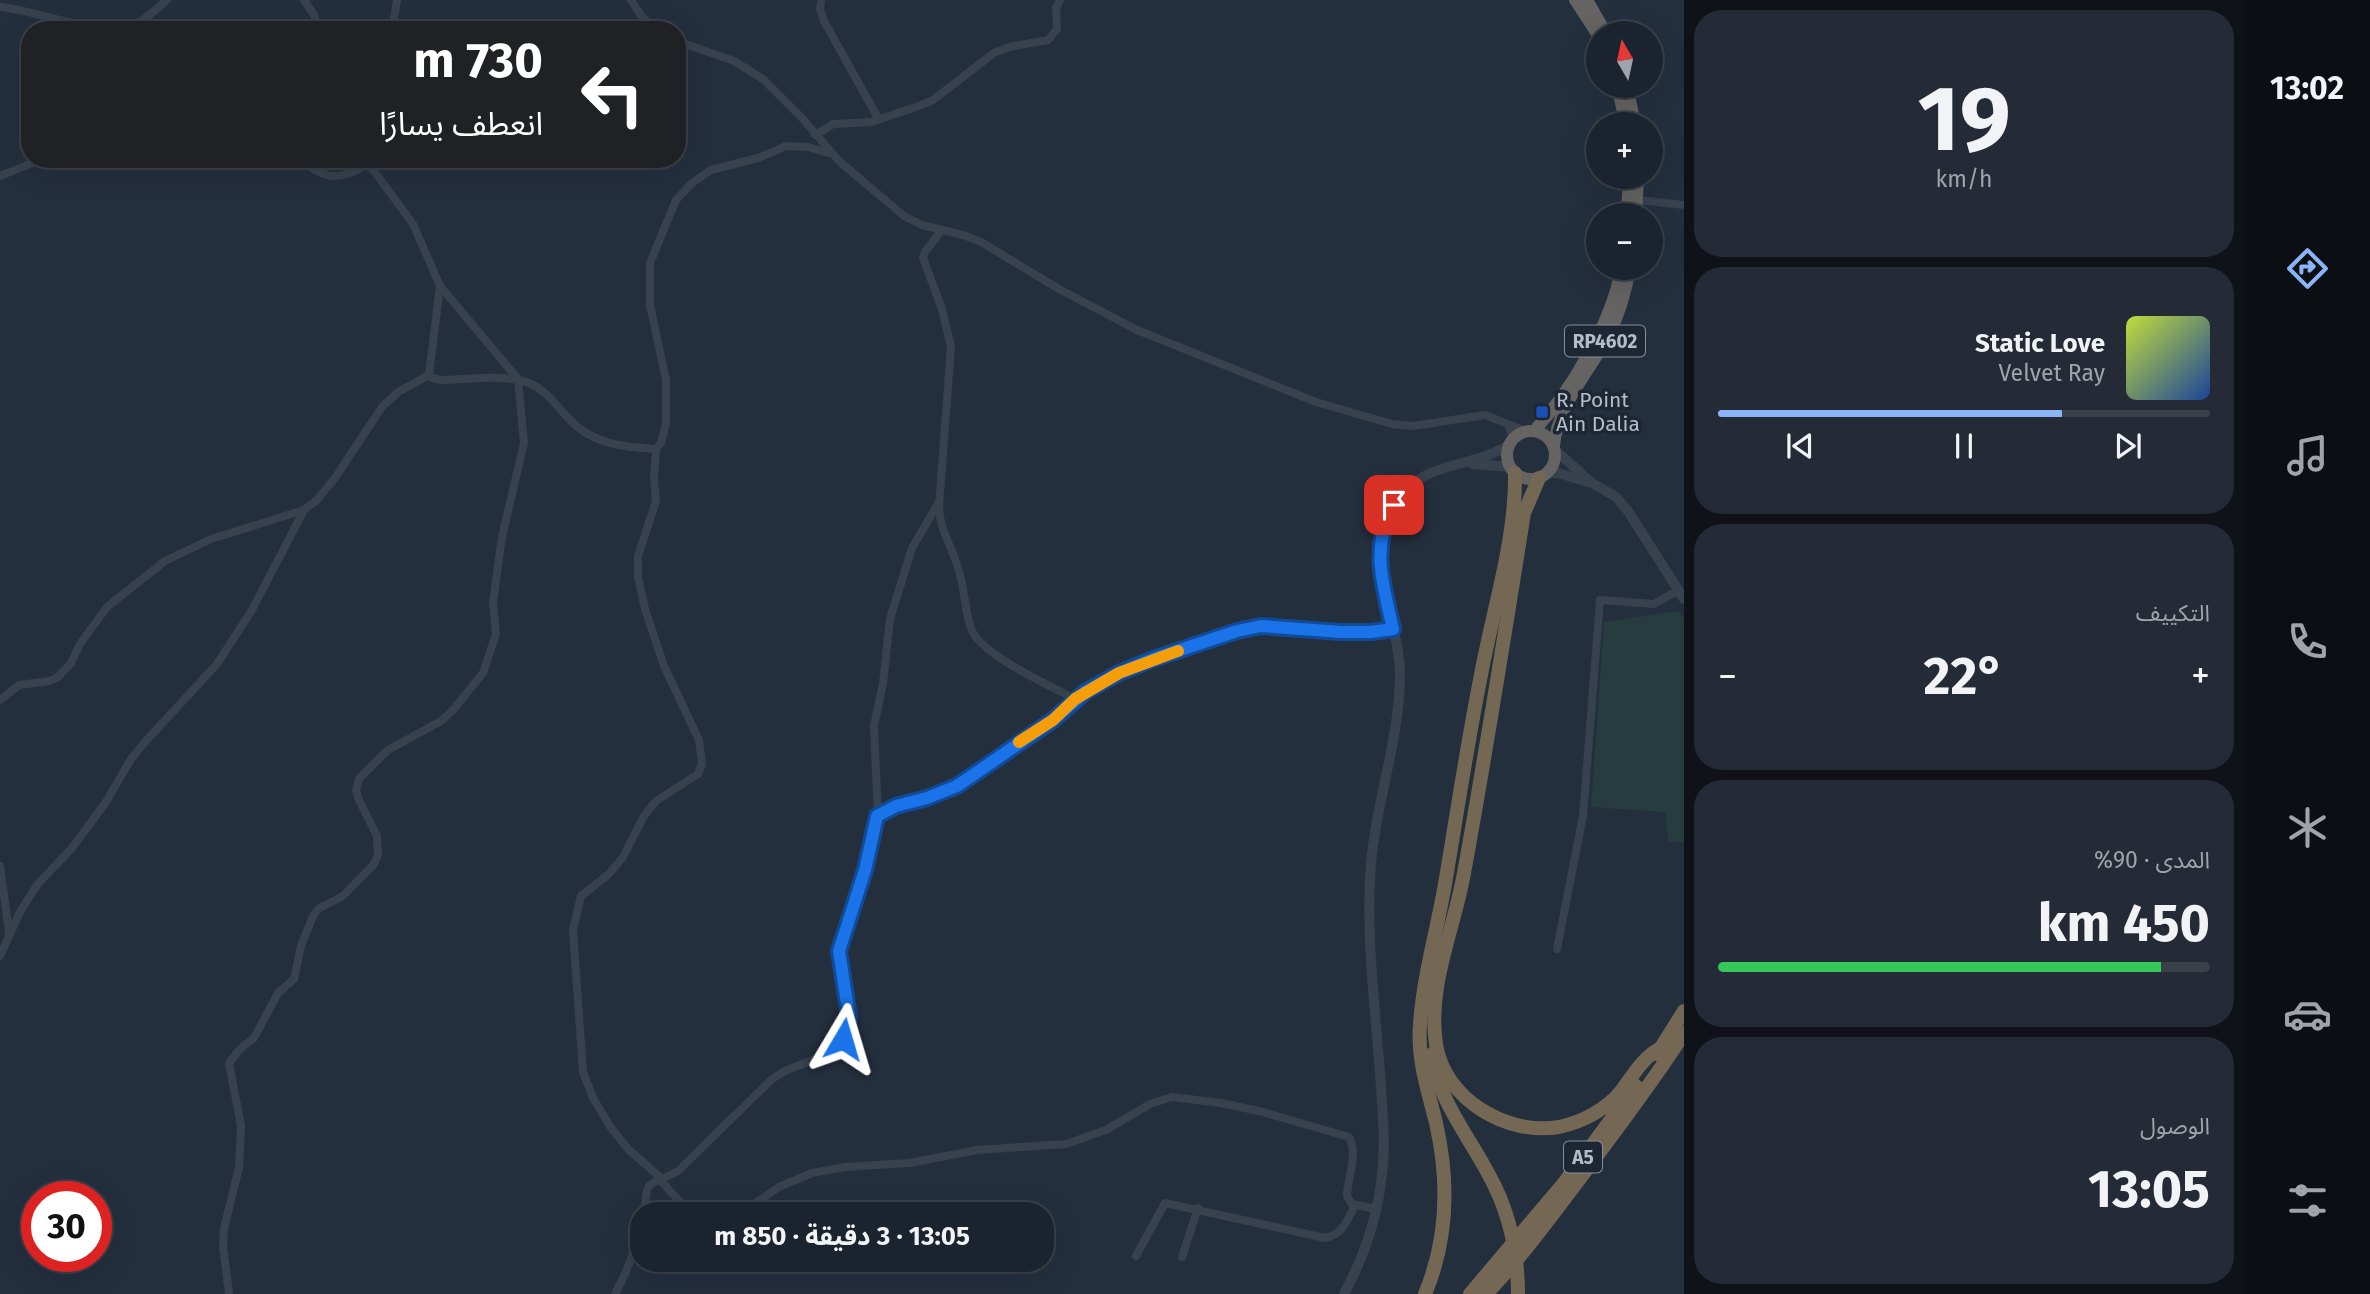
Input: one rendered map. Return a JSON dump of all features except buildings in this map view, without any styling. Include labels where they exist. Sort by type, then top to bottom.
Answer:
[{"type":"highway","points":[[1575,0],[1589,21]]},
{"type":"highway","points":[[1587,0],[1599,21]]},
{"type":"highway","points":[[1637,189],[1637,203]]},
{"type":"highway","name":"RP4602","points":[[1511,442],[1530,431],[1551,410],[1605,325],[1619,280]]},
{"type":"highway","name":"RP4602","points":[[1512,470],[1531,479],[1543,476],[1554,464],[1561,418],[1617,316],[1628,280]]},
{"type":"highway","points":[[1530,431],[1549,438],[1555,448]]},
{"type":"highway","points":[[1425,1294],[1433,1276],[1442,1237],[1445,1195],[1441,1147],[1420,1054],[1419,1027],[1470,727],[1510,535],[1515,500],[1512,470],[1507,460],[1511,442]]},
{"type":"highway","points":[[1518,1294],[1512,1237],[1496,1196],[1441,1089],[1430,1045],[1429,1023],[1464,878],[1524,513],[1543,476]]},
{"type":"highway","points":[[1433,1004],[1436,1044],[1447,1074],[1473,1104],[1512,1125],[1560,1127],[1602,1110],[1648,1056],[1661,1048]]},
{"type":"highway","name":"A5","points":[[1470,1294],[1564,1182],[1629,1096],[1684,1011]]},
{"type":"highway","points":[[1419,1027],[1437,1098],[1496,1196],[1506,1237],[1513,1294]]},
{"type":"highway","name":"A5","points":[[1486,1294],[1562,1202],[1637,1102],[1684,1033]]},
{"type":"street","points":[[140,21],[167,0]]},
{"type":"street","points":[[303,0],[316,21]]},
{"type":"street","points":[[394,21],[397,0]]},
{"type":"street","points":[[631,0],[646,21]]},
{"type":"street","points":[[821,0],[820,9],[824,21],[878,118]]},
{"type":"street","points":[[815,135],[833,124],[864,123],[933,100],[977,64],[1000,50],[1048,40],[1057,29],[1056,8],[1060,0]]},
{"type":"street","points":[[0,7],[20,8],[77,21]]},
{"type":"street","points":[[686,44],[734,61],[774,88],[839,161]]},
{"type":"street","points":[[680,1202],[660,1180],[661,1176],[629,1150],[611,1128],[593,1098],[583,1072],[573,930],[580,896],[609,874],[623,857],[644,816],[656,801],[698,774],[702,764],[699,740],[664,666],[645,609],[637,562],[656,501],[656,449],[661,443],[666,424],[666,380],[650,305],[650,263],[676,200],[692,183],[711,170],[758,159],[786,146],[797,145],[824,150],[904,216],[941,231],[981,242],[1059,289],[1137,330],[1316,402],[1400,425],[1413,426],[1485,415],[1530,431]]},
{"type":"street","points":[[0,176],[21,168]]},
{"type":"street","points":[[316,168],[335,178],[344,177],[356,168]]},
{"type":"street","points":[[371,168],[413,224],[440,286],[518,379],[548,394],[569,419],[596,440],[656,449]]},
{"type":"street","points":[[1637,200],[1684,205]]},
{"type":"street","points":[[941,231],[923,258],[942,309],[951,347],[939,519],[959,570],[969,621],[977,638],[1009,663],[1075,699]]},
{"type":"street","points":[[440,286],[429,375],[433,380],[518,379]]},
{"type":"street","points":[[0,700],[19,685],[50,681],[58,677],[71,663],[80,644],[107,607],[165,561],[211,538],[304,510],[317,500],[335,478],[382,407],[397,392],[429,375]]},
{"type":"street","points":[[229,1294],[223,1246],[224,1228],[239,1167],[242,1126],[229,1063],[240,1049],[254,1038],[278,993],[294,979],[301,946],[318,909],[343,896],[374,864],[377,840],[358,798],[356,790],[359,779],[388,750],[441,722],[476,682],[488,662],[496,634],[493,602],[502,537],[524,443],[518,379]]},
{"type":"street","points":[[1508,424],[1511,442]]},
{"type":"street","name":"RP4602","points":[[1344,1294],[1360,1259],[1376,1209],[1384,1141],[1370,929],[1370,880],[1399,693],[1399,664],[1380,557],[1381,537],[1388,515],[1398,498],[1413,482],[1435,470],[1494,454],[1511,442]]},
{"type":"street","points":[[1555,448],[1592,483],[1616,497],[1628,511],[1681,595],[1654,604],[1600,600],[1583,816],[1557,949]]},
{"type":"street","name":"RP4602","points":[[1462,464],[1512,470]]},
{"type":"street","points":[[1543,476],[1558,473],[1592,483]]},
{"type":"street","points":[[646,1202],[650,1185],[678,1171],[772,1079],[820,1057],[843,1039],[849,1016],[839,951],[868,861],[877,816],[874,726],[883,683],[890,619],[912,548],[940,500]]},
{"type":"street","points":[[0,956],[9,933],[37,885],[72,848],[106,802],[131,759],[217,664],[259,597],[304,510]]},
{"type":"street","points":[[877,816],[896,806],[957,786],[1053,720],[1075,699],[1137,665],[1247,628],[1272,626],[1358,633],[1393,629]]},
{"type":"street","points":[[0,866],[9,933]]},
{"type":"street","points":[[758,1202],[779,1187],[812,1173],[845,1167],[910,1163],[977,1150],[1066,1144],[1107,1130],[1150,1104],[1177,1097],[1259,1111],[1349,1137],[1352,1154],[1347,1196],[1352,1204],[1376,1209]]},
{"type":"street","points":[[1136,1256],[1165,1202],[1325,1238],[1334,1236],[1343,1229],[1355,1205]]},
{"type":"street","points":[[1182,1257],[1198,1208]]},
{"type":"street","points":[[615,1294],[630,1261]]},
{"type":"green space","points":[[1678,611],[1684,618],[1684,842],[1669,842],[1665,812],[1591,807],[1604,622]]},
{"type":"slow traffic","points":[[1019,742],[1053,720],[1085,692],[1137,665],[1178,651]]},
{"type":"place","name":"R. Point Ain Dalia","points":[[1542,412]]},
{"type":"route","points":[[843,1039],[847,1032],[849,1016],[839,951],[873,842],[877,816],[887,809],[937,795],[957,786],[1053,720],[1085,692],[1119,673],[1153,659],[1237,631],[1261,626],[1341,632],[1393,629],[1380,557],[1381,537],[1394,505]]}]
